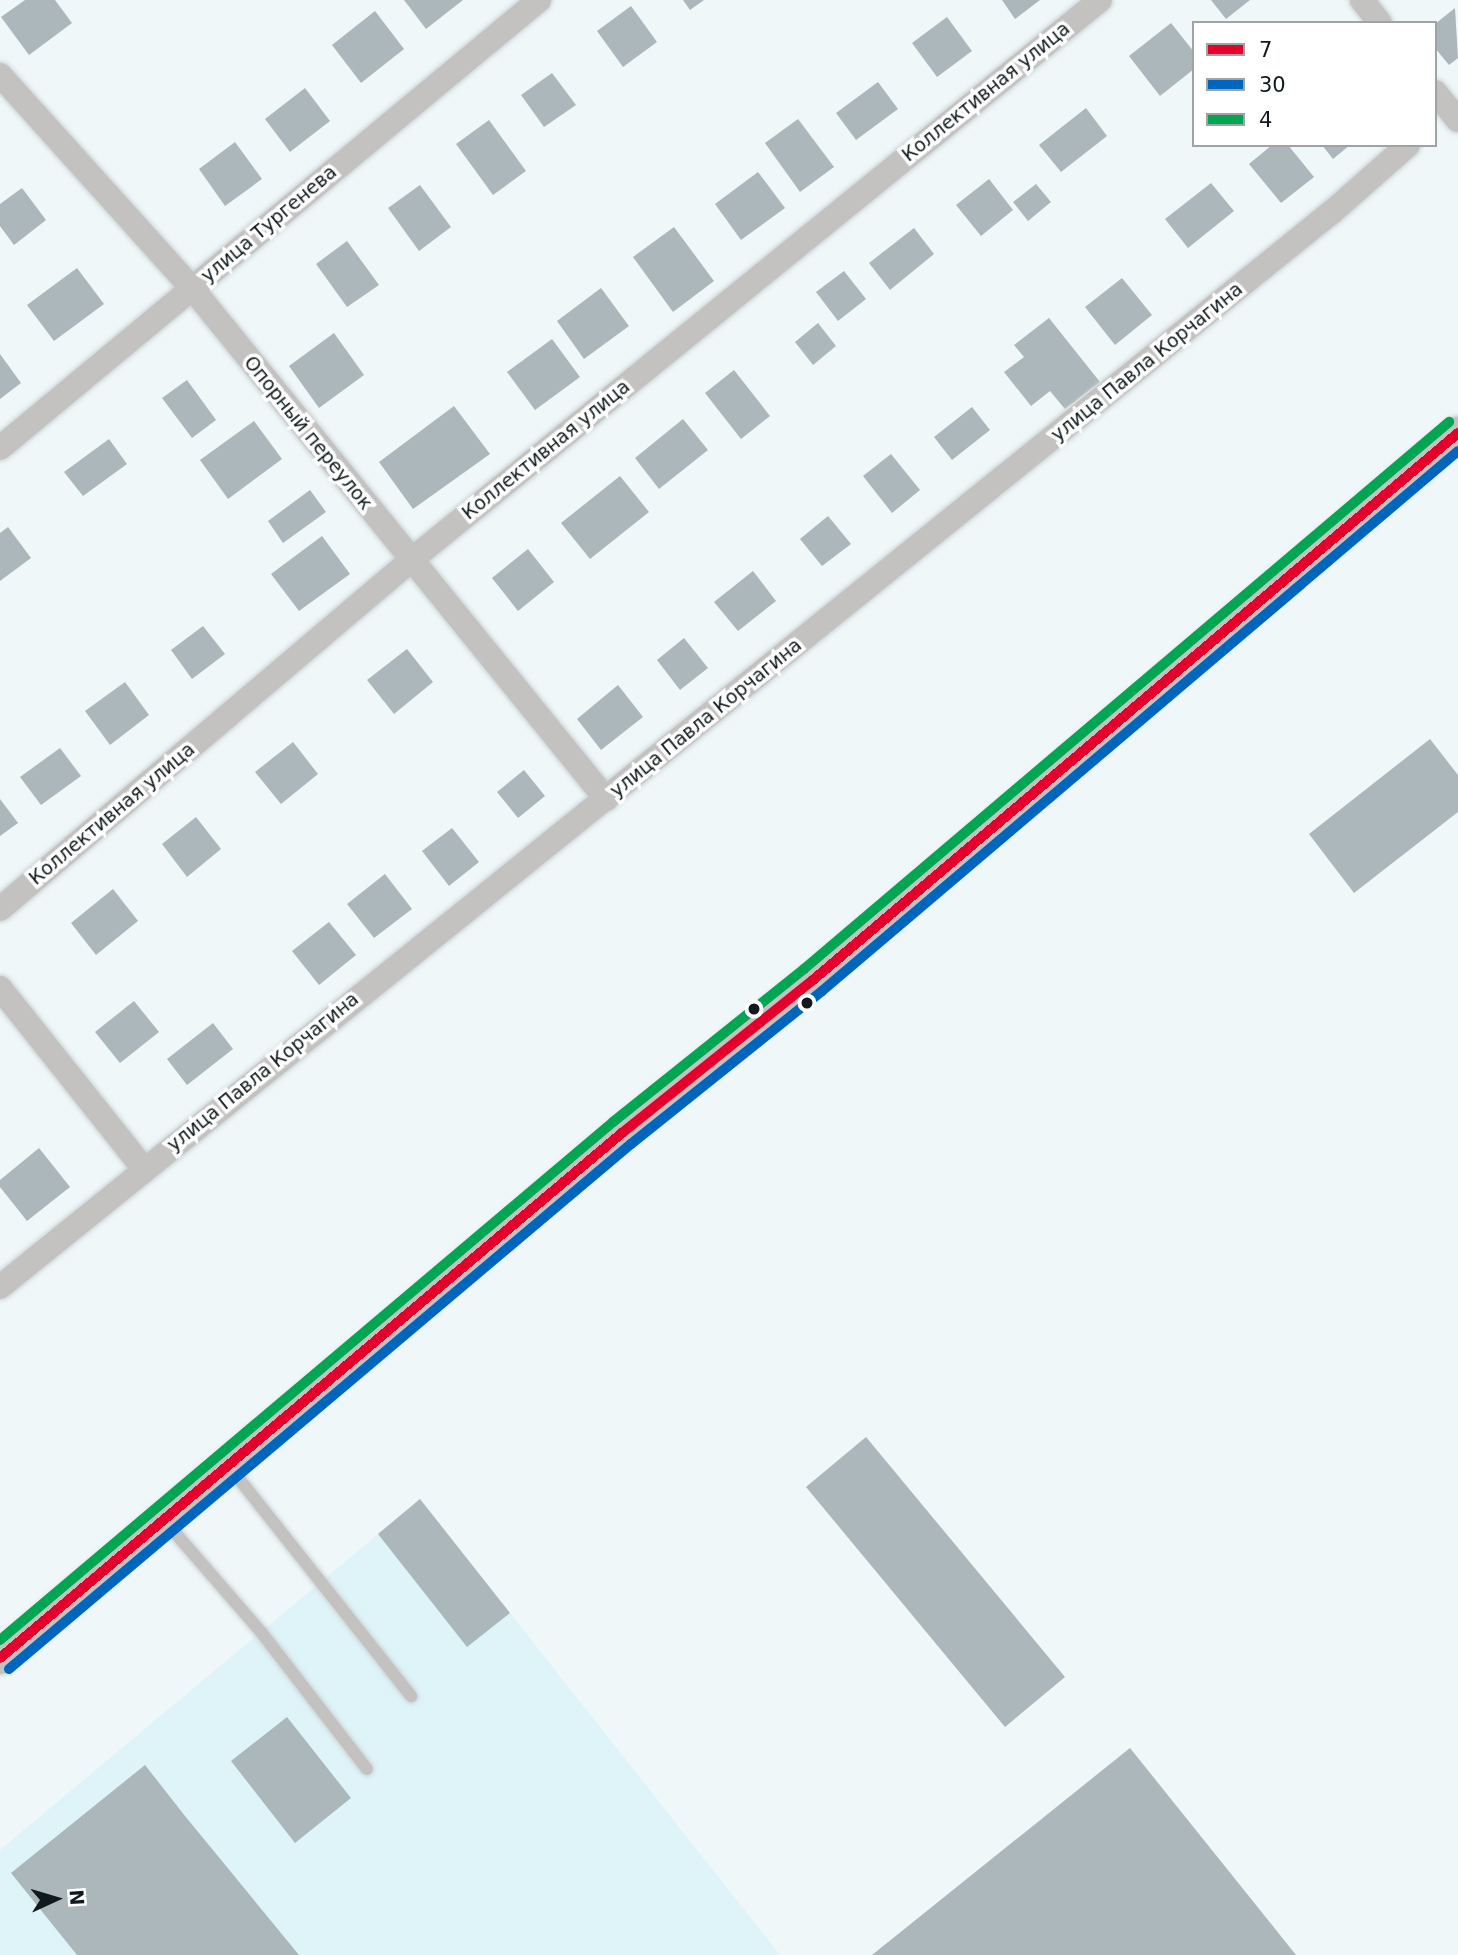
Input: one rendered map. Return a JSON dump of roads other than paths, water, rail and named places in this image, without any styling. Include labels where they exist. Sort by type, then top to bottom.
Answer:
[{"type":"street","name":"улица Тургенева","points":[[0,448],[539,0]]},
{"type":"street","name":"Коллективная улица","points":[[0,909],[410,561],[1100,0]]},
{"type":"street","points":[[1362,0],[1378,21]]},
{"type":"street","name":"Опорный переулок","points":[[0,75],[192,288],[410,561],[606,799]]},
{"type":"street","name":"улица Павла Корчагина","points":[[0,1287],[143,1168],[606,799],[1332,212],[1406,147]]},
{"type":"street","points":[[0,1658],[622,1133],[813,980],[1458,433]]},
{"type":"street","points":[[0,988],[143,1168]]},
{"type":"lane","points":[[228,1465],[411,1696]]},
{"type":"lane","points":[[163,1520],[261,1632],[367,1769]]}]
